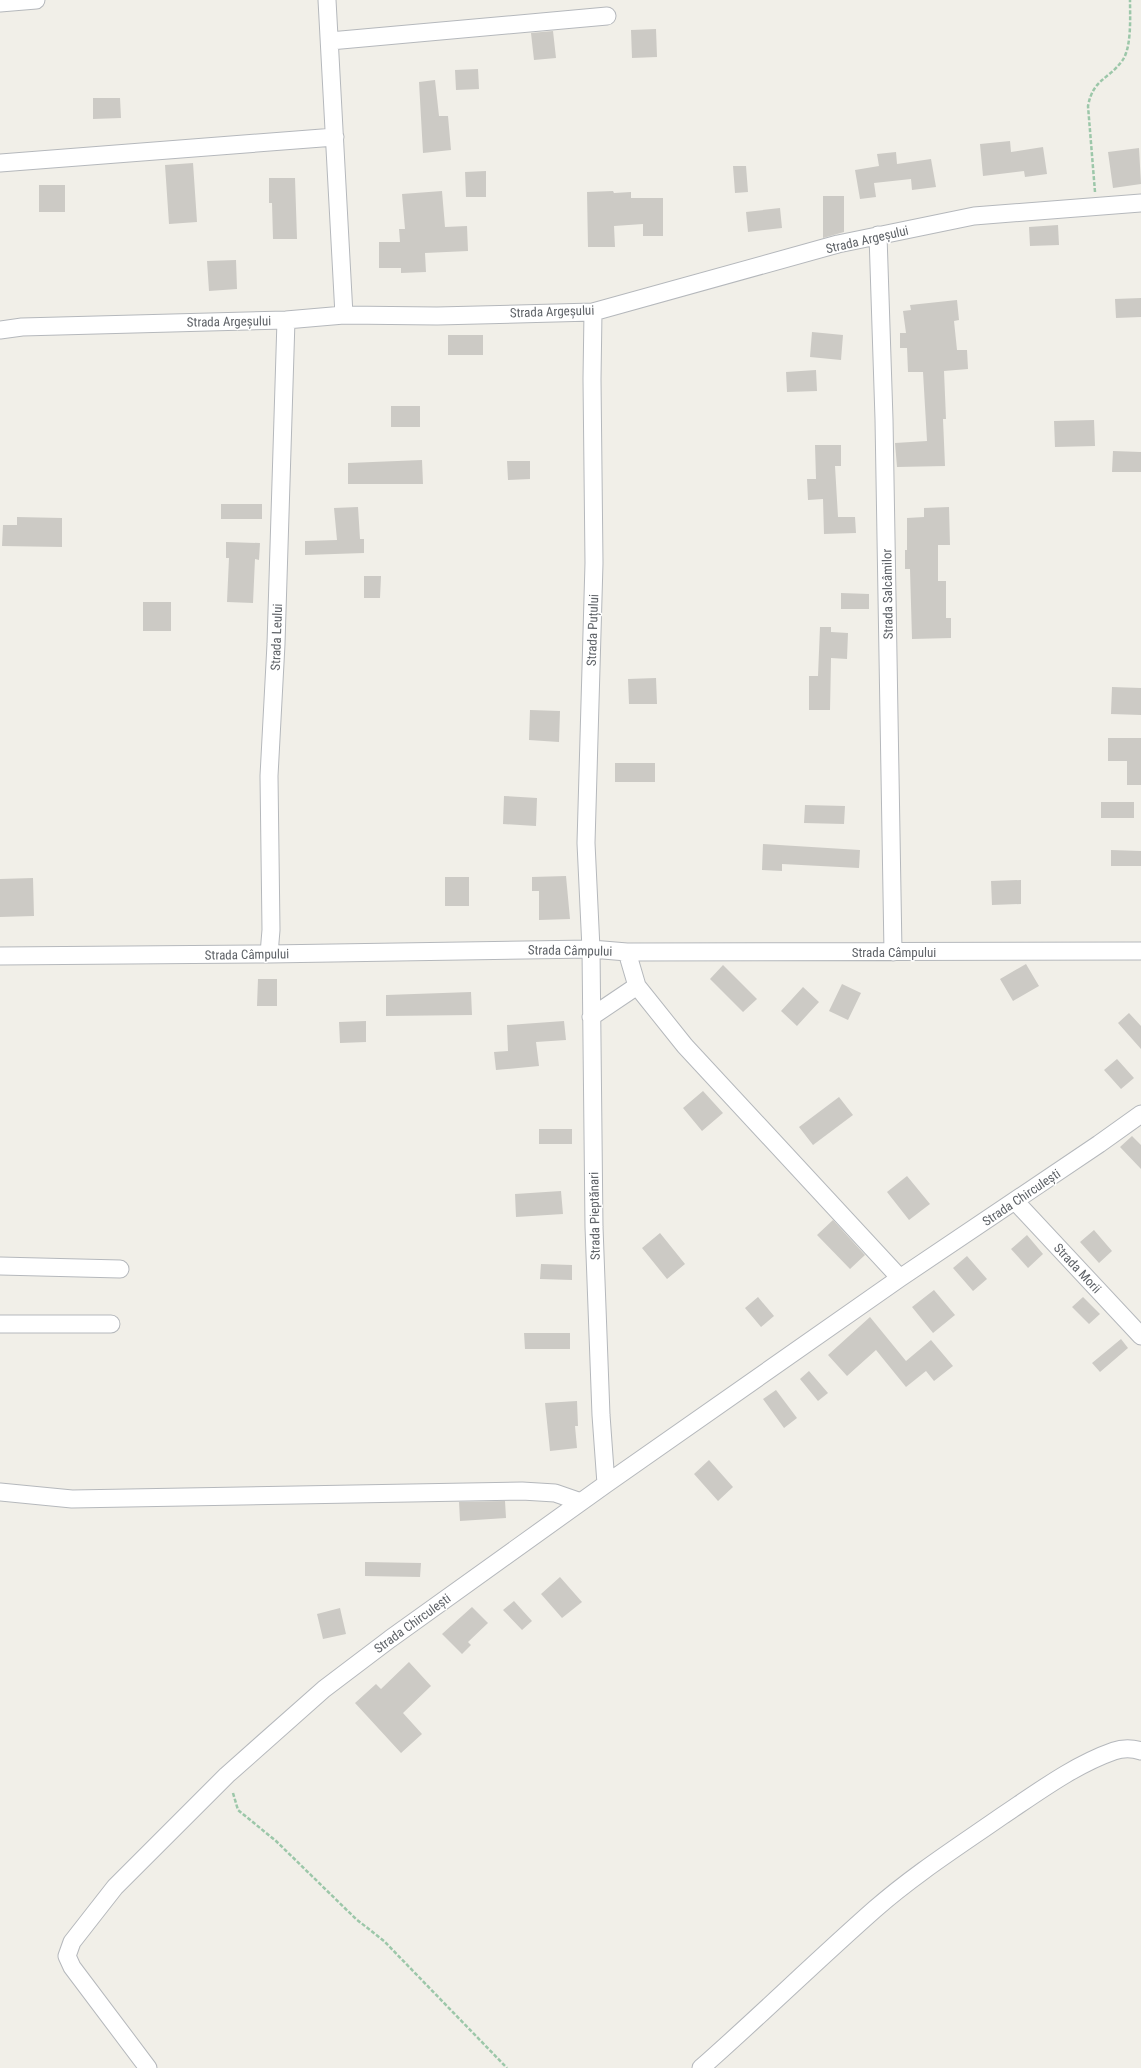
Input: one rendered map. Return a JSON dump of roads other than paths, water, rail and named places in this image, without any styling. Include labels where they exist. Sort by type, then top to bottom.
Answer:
[{"type":"street","points":[[0,2],[36,0]]},
{"type":"street","points":[[328,0],[344,315]]},
{"type":"street","points":[[330,41],[607,16]]},
{"type":"street","points":[[0,163],[335,137]]},
{"type":"street","name":"Strada Argeșului","points":[[0,330],[22,327],[286,320],[344,315],[437,316],[593,312],[705,280],[878,235],[974,216],[1141,203]]},
{"type":"street","name":"Strada Salcâmilor","points":[[878,235],[884,419],[893,952]]},
{"type":"street","name":"Strada Puțului","points":[[591,949],[586,843],[594,563],[592,379],[593,312]]},
{"type":"street","name":"Strada Leului","points":[[269,954],[271,930],[269,776],[276,644],[286,320]]},
{"type":"street","name":"Strada Câmpului","points":[[0,956],[591,949],[627,952],[1141,951]]},
{"type":"street","name":"Strada Pieptănari","points":[[591,949],[594,1227],[603,1462],[606,1484]]},
{"type":"street","points":[[627,952],[637,986],[685,1046],[900,1278]]},
{"type":"street","points":[[591,1017],[637,986]]},
{"type":"street","name":"Strada Chirculești","points":[[148,2068],[72,1967],[67,1956],[72,1942],[115,1887],[227,1775],[324,1689],[390,1639],[606,1484],[900,1278],[1141,1114]]},
{"type":"street","name":"Strada Morii","points":[[1015,1201],[1141,1336]]},
{"type":"street","points":[[0,1266],[120,1269]]},
{"type":"street","points":[[0,1324],[111,1324]]},
{"type":"street","points":[[0,1492],[72,1499],[522,1491],[555,1493],[581,1502]]},
{"type":"street","points":[[701,2068],[777,2000],[800,1975],[822,1958],[876,1908],[932,1864],[1050,1784],[1086,1764],[1116,1750],[1126,1748],[1141,1751]]}]
